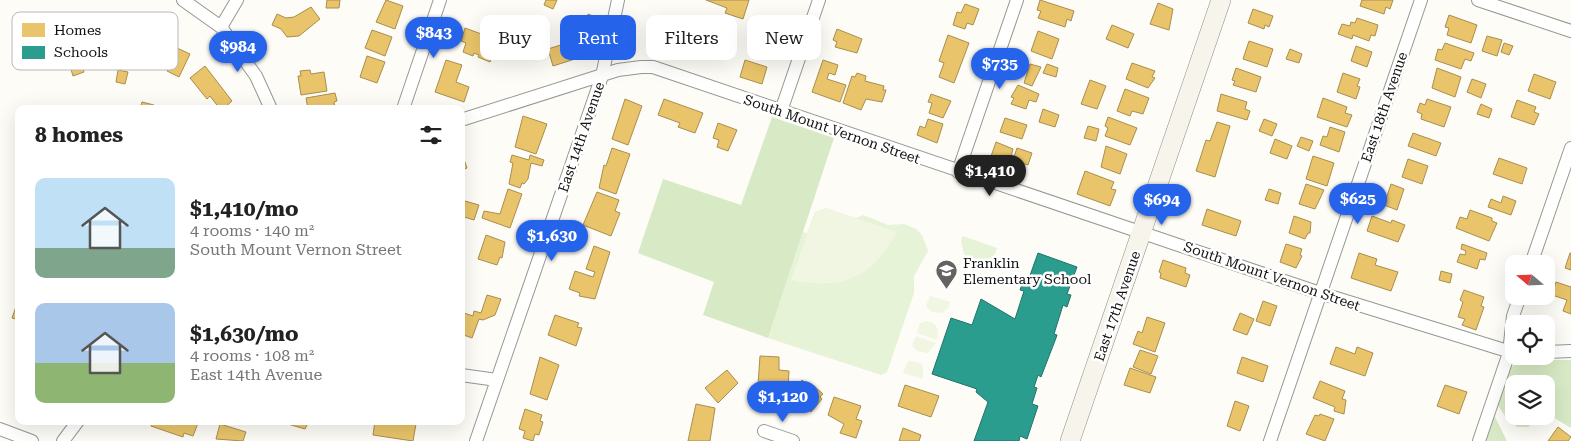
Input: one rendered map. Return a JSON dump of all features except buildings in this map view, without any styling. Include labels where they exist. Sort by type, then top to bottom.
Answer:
[{"type":"street","points":[[183,0],[221,27],[256,76],[269,105]]},
{"type":"street","points":[[221,27],[238,0]]},
{"type":"street","points":[[404,105],[440,0]]},
{"type":"street","name":"East 14th Avenue","points":[[476,441],[602,76],[618,0]]},
{"type":"street","points":[[780,111],[819,0]]},
{"type":"street","points":[[958,172],[1017,0]]},
{"type":"street","name":"East 17th Avenue","points":[[1070,441],[1221,0]]},
{"type":"street","name":"East 18th Avenue","points":[[1270,441],[1420,0]]},
{"type":"street","points":[[1478,0],[1571,31]]},
{"type":"street","name":"South Mount Vernon Street","points":[[465,119],[630,68],[653,67],[958,172],[1320,293],[1505,351]]},
{"type":"street","points":[[1534,255],[1571,148]]},
{"type":"street","points":[[1555,352],[1571,351]]},
{"type":"street","points":[[1479,441],[1508,365]]},
{"type":"street","points":[[465,376],[497,380]]},
{"type":"street","points":[[63,441],[75,425]]},
{"type":"street","points":[[0,430],[32,441]]},
{"type":"street","points":[[764,431],[793,441]]},
{"type":"green space","points":[[772,117],[834,138],[768,338],[703,315],[714,282],[638,253],[663,179],[741,205]]},
{"type":"green space","points":[[826,208],[856,218],[863,215],[888,225],[904,224],[916,229],[922,235],[928,251],[914,276],[914,293],[887,372],[881,375],[768,338],[803,232],[807,233],[815,212]]},
{"type":"green space","points":[[826,208],[897,232],[877,261],[854,277],[840,282],[826,283],[791,280],[815,212]]},
{"type":"green space","points":[[963,236],[997,248],[989,270],[966,262],[961,241]]},
{"type":"green space","points":[[930,296],[950,302],[948,308],[942,313],[932,312],[926,306]]},
{"type":"green space","points":[[926,321],[933,323],[938,329],[937,340],[917,333],[920,323]]},
{"type":"green space","points":[[916,336],[936,343],[928,353],[917,351],[912,345]]},
{"type":"green space","points":[[1555,360],[1571,360],[1571,428],[1555,418],[1555,375],[1506,375],[1513,366],[1555,365]]},
{"type":"green space","points":[[910,361],[920,363],[923,366],[923,379],[903,373],[907,363]]},
{"type":"green space","points":[[1505,377],[1505,416],[1497,404]]},
{"type":"green space","points":[[1493,413],[1507,441],[1483,441]]},
{"type":"green space","points":[[1514,425],[1531,425],[1528,427],[1517,427]]},
{"type":"place","name":"Franklin Elementary School","points":[[947,290]]}]
